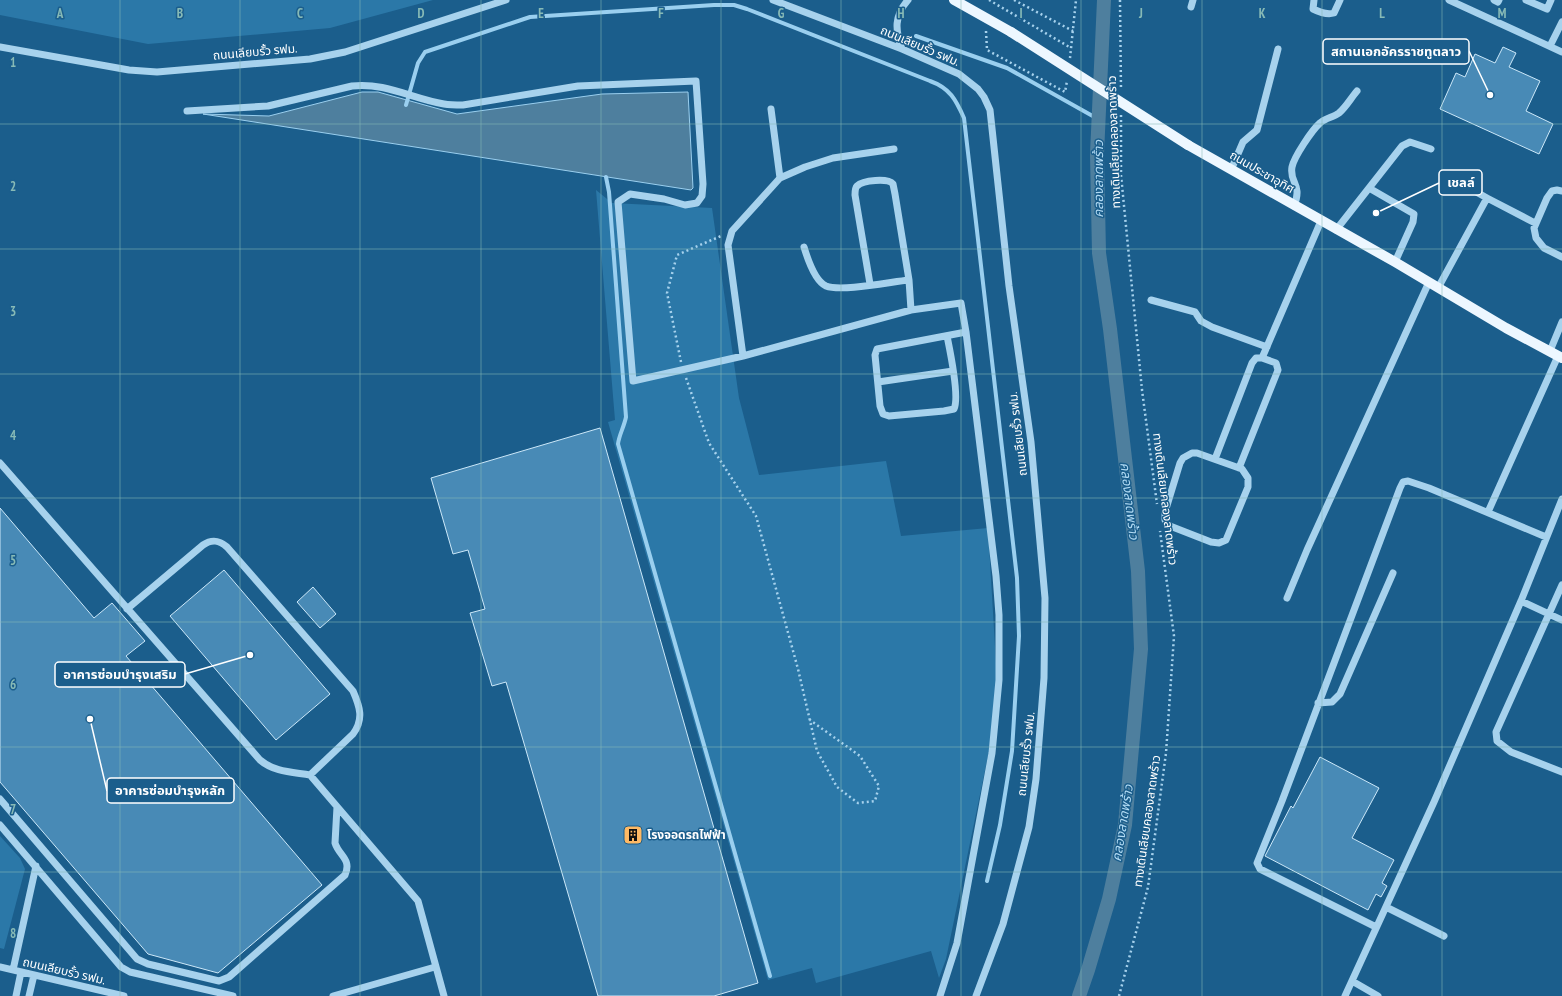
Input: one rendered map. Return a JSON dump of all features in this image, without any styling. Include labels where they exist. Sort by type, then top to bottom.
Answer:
[{"type":"main road","name":"ถนนประชาอุทิศ","points":[[954,0],[1011,32],[1188,145],[1395,262],[1506,328],[1556,355]]},
{"type":"street","name":"ถนนเลียบรั้ว รฟม.","points":[[0,46],[129,70],[157,72],[310,58],[345,52],[506,0]]},
{"type":"street","name":"ถนนเลียบรั้ว รฟม.","points":[[773,0],[902,49],[959,74],[981,93],[990,110],[1010,286],[1031,442],[1045,598],[1044,678],[1036,779],[1029,827],[1003,924],[976,996]]},
{"type":"street","points":[[902,49],[896,30],[900,11],[908,0]]},
{"type":"street","points":[[1314,0],[1313,9],[1331,14],[1334,13],[1340,0]]},
{"type":"street","points":[[1449,0],[1463,3],[1562,52]]},
{"type":"street","points":[[1494,0],[1498,2],[1499,0]]},
{"type":"street","points":[[1526,0],[1547,9],[1551,0]]},
{"type":"street","points":[[1550,46],[1562,22]]},
{"type":"street","points":[[1231,170],[1243,142],[1256,130],[1278,50]]},
{"type":"street","points":[[187,111],[268,106],[365,84],[401,91],[444,104],[463,106],[578,86],[696,81],[703,184],[702,196],[697,203],[685,204],[630,194],[618,202],[633,381],[743,356],[912,310],[961,303],[966,332],[996,576],[999,615],[998,680],[991,760],[957,943],[940,996]]},
{"type":"street","points":[[1294,206],[1298,192],[1292,168],[1297,154],[1320,122],[1339,113],[1357,91]]},
{"type":"street","points":[[770,109],[780,178]]},
{"type":"street","points":[[1336,230],[1402,146],[1410,142],[1431,149]]},
{"type":"street","points":[[743,356],[728,245],[732,231],[780,178],[805,167],[833,158],[894,149]]},
{"type":"street","points":[[870,284],[855,195],[856,188],[859,184],[876,180],[887,180],[893,184],[909,280],[912,310]]},
{"type":"street","points":[[1462,184],[1535,223]]},
{"type":"street","points":[[1369,188],[1414,214],[1413,222],[1395,262]]},
{"type":"street","points":[[1562,191],[1552,191],[1547,198],[1534,228],[1536,238],[1544,248],[1562,257]]},
{"type":"street","points":[[1287,598],[1307,550],[1433,285],[1487,198]]},
{"type":"street","points":[[1262,358],[1321,221]]},
{"type":"street","points":[[804,246],[808,262],[821,281],[826,285],[842,288],[909,280]]},
{"type":"street","points":[[1151,300],[1195,312],[1201,321],[1212,327],[1267,347]]},
{"type":"street","points":[[1488,512],[1556,355],[1562,322]]},
{"type":"street","points":[[947,336],[953,371],[956,405],[954,408],[944,411],[889,416],[883,414],[880,406],[875,355],[877,349],[966,332]]},
{"type":"street","points":[[1215,459],[1252,362],[1256,358],[1262,358],[1276,363],[1278,370],[1239,468]]},
{"type":"street","points":[[878,382],[953,371]]},
{"type":"street","points":[[1197,453],[1239,468],[1246,473],[1249,482],[1226,540],[1219,543],[1211,542],[1170,526],[1165,520],[1165,512],[1180,463],[1188,455],[1197,453]]},
{"type":"street","points":[[0,463],[260,760],[279,771],[310,774],[418,901],[444,996]]},
{"type":"street","points":[[1376,927],[1260,869],[1257,866],[1257,863],[1378,549],[1393,504],[1403,482],[1408,481],[1429,488],[1546,537]]},
{"type":"street","points":[[1345,996],[1437,794],[1521,601],[1562,499]]},
{"type":"street","points":[[127,609],[208,542],[215,540],[221,542],[227,547],[348,685],[356,699],[360,720],[358,728],[310,774]]},
{"type":"street","points":[[1318,703],[1332,702],[1340,694],[1393,573]]},
{"type":"street","points":[[1562,585],[1496,732],[1498,741],[1511,752],[1562,772]]},
{"type":"street","points":[[1521,601],[1562,620]]},
{"type":"street","points":[[0,799],[137,958],[148,964],[219,981],[229,977],[345,875],[348,866],[347,862],[336,847],[335,843],[337,807]]},
{"type":"street","points":[[0,825],[125,970],[233,996]]},
{"type":"street","points":[[13,970],[36,866]]},
{"type":"street","points":[[1386,907],[1444,936]]},
{"type":"street","name":"ถนนเลียบรั้ว รฟม.","points":[[0,967],[124,996]]},
{"type":"street","points":[[333,996],[435,967]]},
{"type":"street","points":[[16,996],[20,972]]},
{"type":"street","points":[[29,996],[34,975]]},
{"type":"street","points":[[1352,981],[1378,996]]},
{"type":"path","points":[[989,0],[1072,48]]},
{"type":"path","points":[[1014,0],[1073,31]]},
{"type":"path","points":[[1069,62],[1072,48],[1076,0]]},
{"type":"path","name":"ทางเดินเลียบคลองลาดพร้าว","points":[[1120,0],[1121,96]]},
{"type":"path","points":[[986,18],[987,50],[1065,92],[1067,77]]},
{"type":"path","name":"ทางเดินเลียบคลองลาดพร้าว","points":[[1121,112],[1121,175],[1142,390],[1157,509]]},
{"type":"path","points":[[732,231],[677,255],[667,293],[683,370],[709,443],[756,516],[798,669],[816,751],[837,788],[858,803],[875,801],[879,786],[860,756],[810,720]]},
{"type":"path","name":"ทางเดินเลียบคลองลาดพร้าว","points":[[1119,996],[1148,887],[1166,753],[1174,636],[1159,525]]},
{"type":"shaded area","points":[[0,0],[433,0],[330,28],[148,44],[0,15]]},
{"type":"shaded area","points":[[362,92],[378,92],[457,114],[602,94],[688,92],[693,188],[691,190],[203,114],[269,116]]},
{"type":"shaded area","points":[[596,190],[612,203],[712,208],[739,398],[759,475],[886,461],[901,536],[988,528],[997,680],[989,751],[946,959],[939,978],[931,951],[816,983],[812,968],[768,980],[608,422],[615,420]]},
{"type":"shaded area","points":[[0,836],[20,858],[25,869],[4,949],[0,948]]},
{"type":"building","points":[[1503,47],[1516,53],[1509,67],[1540,81],[1526,111],[1553,124],[1539,154],[1440,109],[1456,73],[1465,77],[1475,54],[1495,63]]},
{"type":"building","name":"โรงจอดรถไฟฟ้า","points":[[600,428],[758,983],[714,996],[598,996],[506,682],[492,686],[470,613],[485,609],[468,550],[453,554],[431,478]]},
{"type":"building","points":[[0,508],[94,618],[112,603],[145,641],[126,656],[322,885],[218,973],[148,954],[0,782]]},
{"type":"building","points":[[224,570],[330,694],[276,740],[170,616]]},
{"type":"building","points":[[313,587],[336,614],[320,628],[297,602]]},
{"type":"building","points":[[1320,757],[1379,788],[1352,838],[1394,860],[1382,883],[1387,886],[1381,897],[1376,894],[1368,910],[1265,856],[1291,806],[1293,808]]},
{"type":"waterway","name":"คลองลาดพร้าว","points":[[1079,996],[1109,899],[1125,825],[1141,649],[1138,571],[1110,329],[1099,253],[1097,154],[1104,0]]},
{"type":"waterway","points":[[406,105],[418,63],[425,52],[530,17],[714,5],[734,5],[747,9],[937,84],[952,95],[964,118],[1017,578],[1019,636],[1012,751],[1000,825],[987,881]]},
{"type":"waterway","points":[[916,36],[1007,68],[1098,119]]},
{"type":"waterway","points":[[606,177],[609,192],[626,417],[618,444],[770,976]]},
{"type":"place","name":"สถานเอกอัครราชทูตลาว","points":[[1490,95]]},
{"type":"place","name":"เชลล์","points":[[1376,213]]},
{"type":"place","name":"อาคารซ่อมบำรุงเสริม","points":[[250,655]]},
{"type":"place","name":"อาคารซ่อมบำรุงหลัก","points":[[90,719]]},
{"type":"place","name":"โรงจอดรถไฟฟ้า","points":[[633,835]]}]
